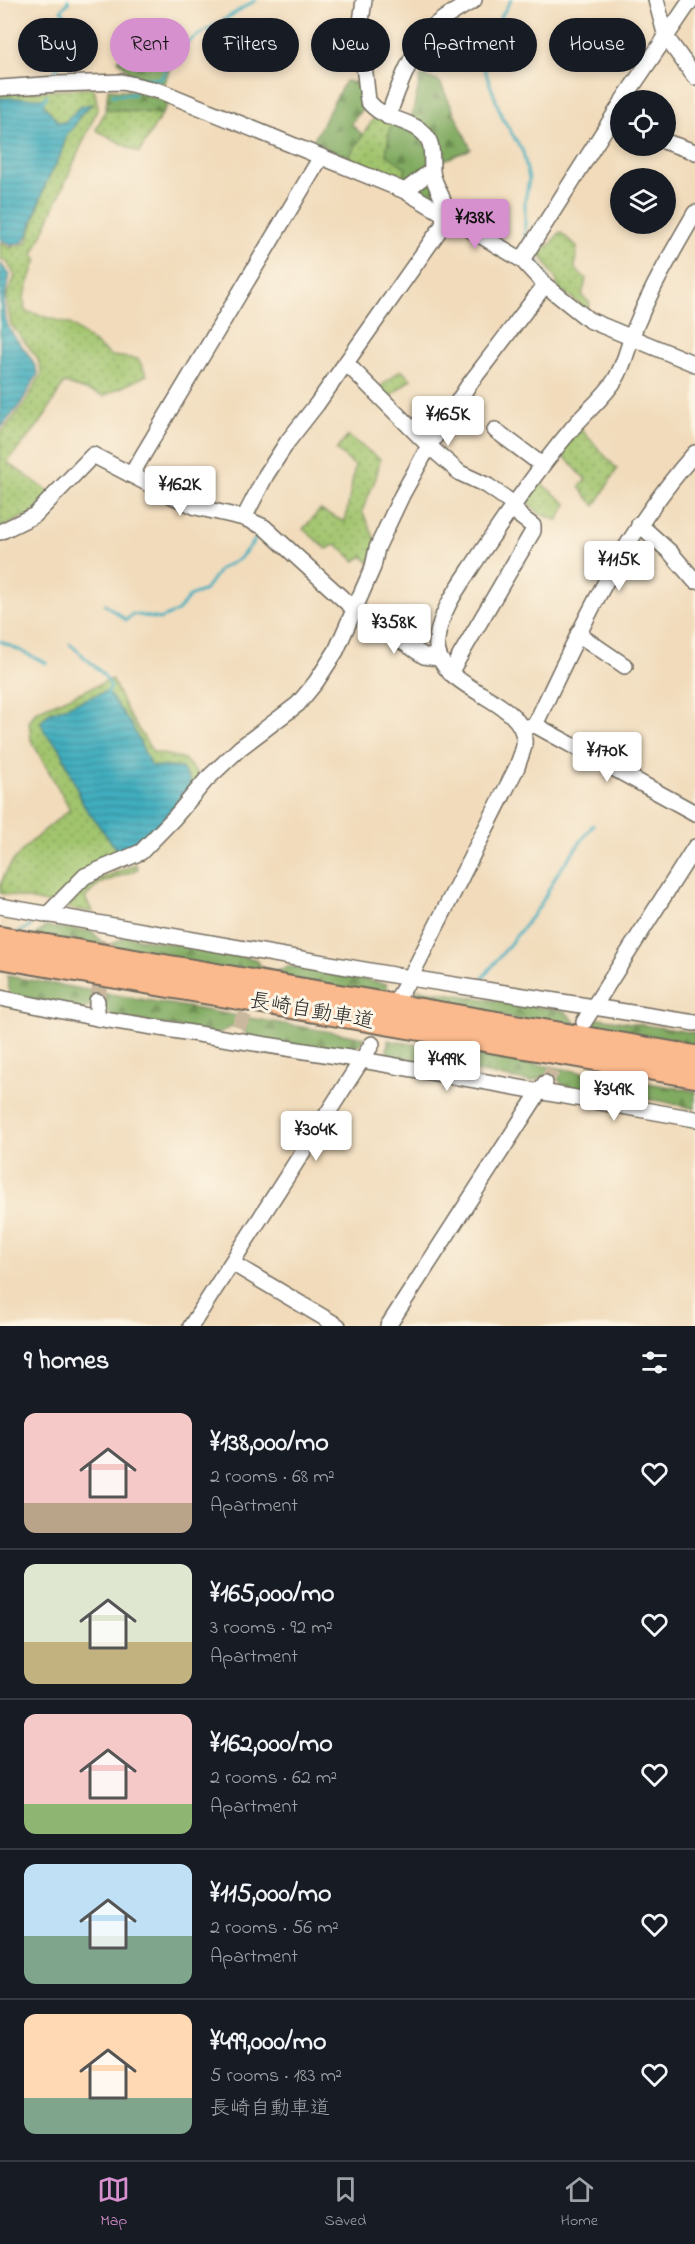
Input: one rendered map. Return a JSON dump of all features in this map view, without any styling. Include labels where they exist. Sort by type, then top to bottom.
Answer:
[{"type":"highway","name":"長崎自動車道","points":[[0,938],[695,1057]]},
{"type":"highway","name":"長崎自動車道","points":[[0,957],[695,1076]]},
{"type":"street","points":[[244,518],[266,475],[283,449],[443,225],[443,202],[431,171],[433,158],[429,141],[423,132],[414,126],[388,117],[374,109],[368,101],[360,29],[364,0]]},
{"type":"street","points":[[388,117],[402,77],[428,34],[434,26],[474,0]]},
{"type":"street","points":[[656,0],[666,37],[695,77]]},
{"type":"street","points":[[630,90],[690,0]]},
{"type":"street","points":[[0,88],[122,82],[160,91],[405,191],[444,215],[524,257],[550,289],[589,320],[695,364]]},
{"type":"street","points":[[524,257],[610,130]]},
{"type":"street","points":[[676,145],[695,152]]},
{"type":"street","points":[[131,475],[321,157]]},
{"type":"street","points":[[405,191],[431,171]]},
{"type":"street","points":[[695,213],[652,289],[630,337],[620,372],[542,465],[512,507],[442,615],[437,641],[438,658],[450,673],[528,727],[695,813]]},
{"type":"street","points":[[47,915],[85,876],[141,852],[206,780],[240,748],[298,704],[316,682],[359,613],[377,548],[402,495],[433,450],[468,386],[550,289]]},
{"type":"street","points":[[346,363],[433,450],[460,473],[488,486],[508,500],[512,507],[533,526],[533,531],[450,673]]},
{"type":"street","points":[[495,430],[542,465]]},
{"type":"street","points":[[0,532],[35,515],[93,455],[196,507],[244,518],[264,528],[359,613],[424,656],[438,658]]},
{"type":"street","points":[[399,996],[516,767],[528,727],[614,565],[639,524],[692,462]]},
{"type":"street","points":[[639,524],[670,552],[695,581]]},
{"type":"street","points":[[578,634],[625,666]]},
{"type":"street","points":[[584,1022],[695,847]]},
{"type":"street","points":[[1,908],[47,915],[108,933],[273,955],[695,1023]]},
{"type":"street","points":[[269,970],[273,955]]},
{"type":"street","points":[[0,998],[97,1018],[234,1033],[362,1060],[541,1088],[695,1119]]},
{"type":"street","points":[[97,1001],[97,1018]]},
{"type":"street","points":[[191,1326],[372,1044]]},
{"type":"street","points":[[388,1326],[541,1088]]},
{"type":"street","points":[[232,1263],[338,1326]]},
{"type":"green space","points":[[127,72],[169,72],[164,84],[125,76]]},
{"type":"green space","points":[[421,75],[440,82],[471,149],[437,163],[450,208],[403,180],[406,168],[386,154],[391,123],[411,120]]},
{"type":"green space","points":[[345,81],[364,84],[365,105],[351,124],[363,135],[348,157],[312,143]]},
{"type":"green space","points":[[94,88],[98,108],[33,255],[37,259],[24,297],[25,311],[70,324],[111,356],[138,359],[147,375],[104,396],[64,383],[41,422],[7,462],[51,493],[32,513],[0,528],[0,434],[23,406],[42,373],[37,357],[11,325],[6,297],[15,276],[7,262],[0,258],[0,242],[11,248],[27,243],[46,183],[60,156],[67,134],[74,127],[80,115],[91,105],[81,106],[65,122],[57,122],[44,105],[42,98],[0,98],[0,94]]},
{"type":"green space","points":[[108,89],[136,91],[169,102],[162,114],[106,109]]},
{"type":"green space","points":[[106,109],[162,114],[139,153],[96,130]]},
{"type":"green space","points":[[376,115],[391,123],[406,168],[403,180],[348,157]]},
{"type":"green space","points":[[560,232],[577,247],[575,269],[586,279],[582,296],[590,303],[587,309],[557,287],[557,281],[537,249],[540,241],[548,247]]},
{"type":"green space","points":[[401,370],[411,379],[386,400],[376,390]]},
{"type":"green space","points":[[579,427],[617,469],[595,506],[579,487],[586,480],[560,452]]},
{"type":"green space","points":[[348,436],[380,459],[376,478],[362,511],[376,541],[370,564],[363,556],[355,561],[336,544],[327,549],[303,529],[320,510],[345,522],[355,466],[336,450]]},
{"type":"green space","points":[[538,481],[567,504],[558,520],[540,514],[525,499]]},
{"type":"green space","points":[[112,679],[129,715],[153,752],[184,759],[202,779],[130,855],[51,904],[0,893],[2,881],[8,869],[26,846],[70,809],[31,740],[29,722],[36,711]],"holes":[[[132,726],[151,766],[182,768],[84,806],[60,748]]]},
{"type":"green space","points":[[136,864],[138,869],[99,884],[85,898],[93,912],[66,908],[93,882]]},
{"type":"green space","points":[[45,927],[92,931],[106,947],[127,936],[255,959],[269,975],[288,966],[387,984],[389,1000],[31,938]]},
{"type":"green space","points":[[7,976],[366,1038],[351,1053],[250,1040],[239,1023],[218,1034],[111,1016],[99,1000],[82,1011],[10,996]]},
{"type":"green space","points":[[419,989],[565,1011],[580,1028],[600,1018],[695,1033],[695,1049],[409,1001]]},
{"type":"green space","points":[[388,1040],[695,1091],[695,1109],[661,1101],[566,1090],[553,1072],[531,1082],[387,1056]]},
{"type":"water","points":[[0,98],[43,98],[44,105],[58,122],[65,122],[81,106],[92,104],[80,115],[74,127],[67,134],[60,156],[46,183],[28,235],[23,242],[11,245],[0,239]]},
{"type":"water","points":[[0,263],[10,275],[4,300],[4,313],[8,326],[32,360],[38,374],[20,405],[0,429]]},
{"type":"water","points":[[107,691],[132,726],[151,766],[182,768],[191,783],[165,818],[131,849],[118,851],[84,806],[60,748],[45,733],[41,722],[49,713]]},
{"type":"waterway","points":[[52,76],[79,32],[61,10],[68,0]]},
{"type":"waterway","points":[[141,78],[161,79],[176,49],[256,0]]},
{"type":"waterway","points":[[511,0],[486,42],[483,65],[502,117],[523,152],[529,179],[525,201],[525,241],[527,245]]},
{"type":"waterway","points":[[112,95],[134,94]]},
{"type":"waterway","points":[[41,104],[47,96]]},
{"type":"waterway","points":[[532,252],[549,280]]},
{"type":"waterway","points":[[105,604],[126,620],[133,614],[160,619],[178,611],[190,596],[205,590],[220,569],[239,559],[262,532]]},
{"type":"waterway","points":[[0,641],[46,663]]},
{"type":"waterway","points":[[70,644],[102,673],[111,686],[106,696]]},
{"type":"waterway","points":[[482,979],[540,906],[557,874],[593,825]]},
{"type":"waterway","points":[[19,932],[31,926]]},
{"type":"tunnel","points":[[97,1001],[108,939]]},
{"type":"tunnel","points":[[238,1027],[269,970]]},
{"type":"tunnel","points":[[545,1083],[568,1047]]}]
